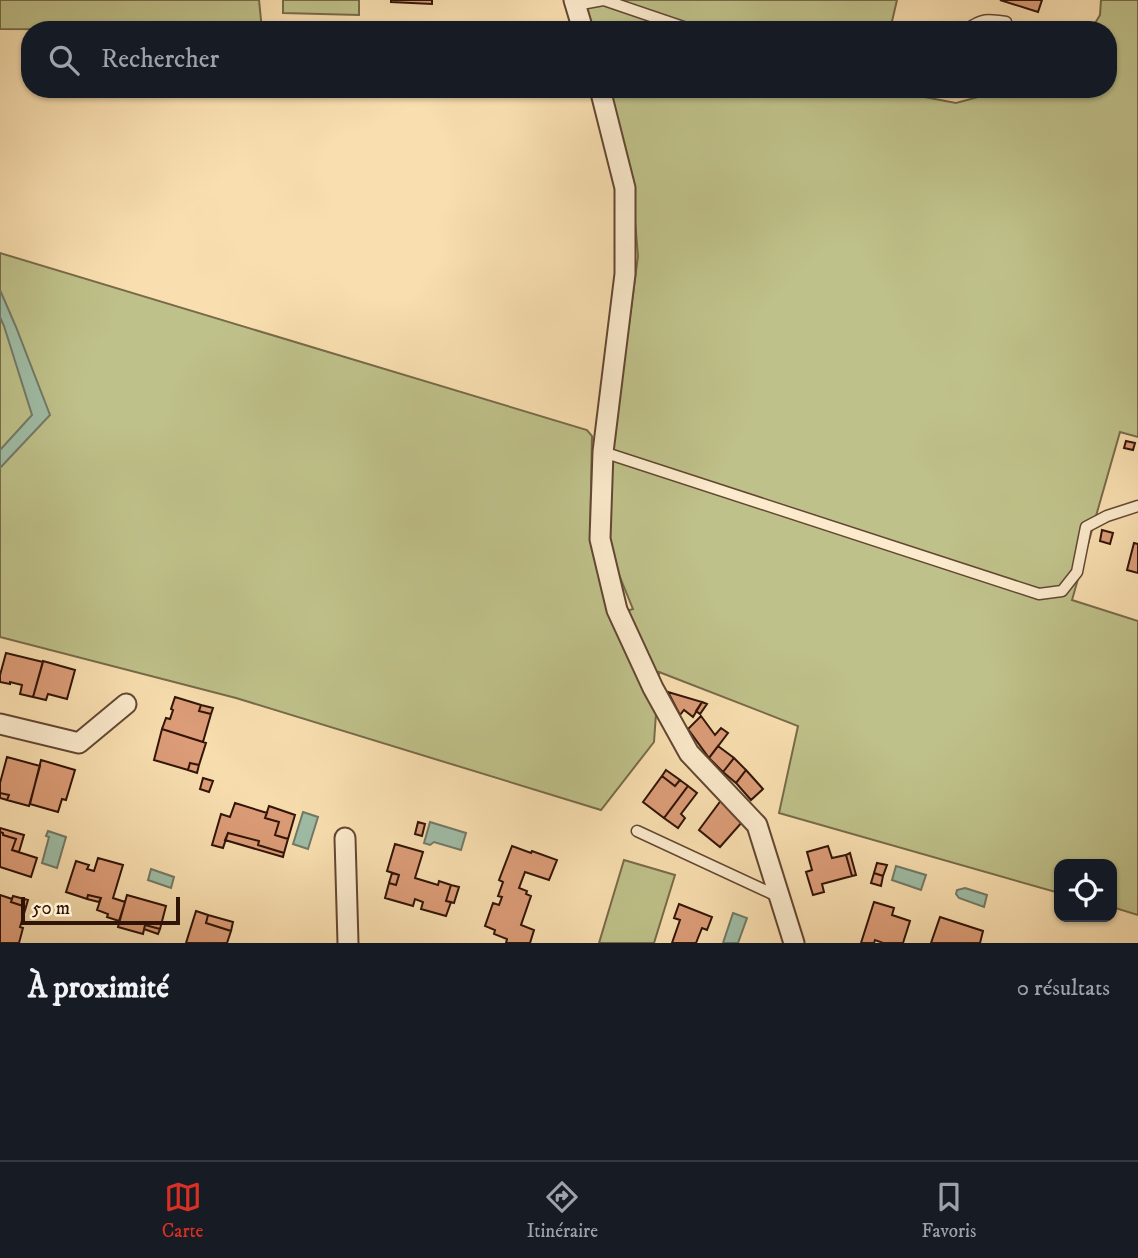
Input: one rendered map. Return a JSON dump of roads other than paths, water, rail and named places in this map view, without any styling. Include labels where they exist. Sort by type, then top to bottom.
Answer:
[{"type":"street","points":[[575,2],[580,21]]},
{"type":"street","points":[[602,98],[625,188],[625,274],[603,452],[600,539],[617,611],[653,688],[689,753],[757,825],[794,943]]},
{"type":"street","points":[[0,724],[79,743],[126,704]]},
{"type":"street","points":[[345,838],[348,943]]},
{"type":"lane","points":[[575,2],[604,0],[666,21]]},
{"type":"lane","points":[[980,21],[999,21]]},
{"type":"lane","points":[[603,452],[1039,594],[1062,591],[1077,572],[1086,527],[1107,516],[1138,506]]},
{"type":"lane","points":[[637,831],[780,897]]}]
